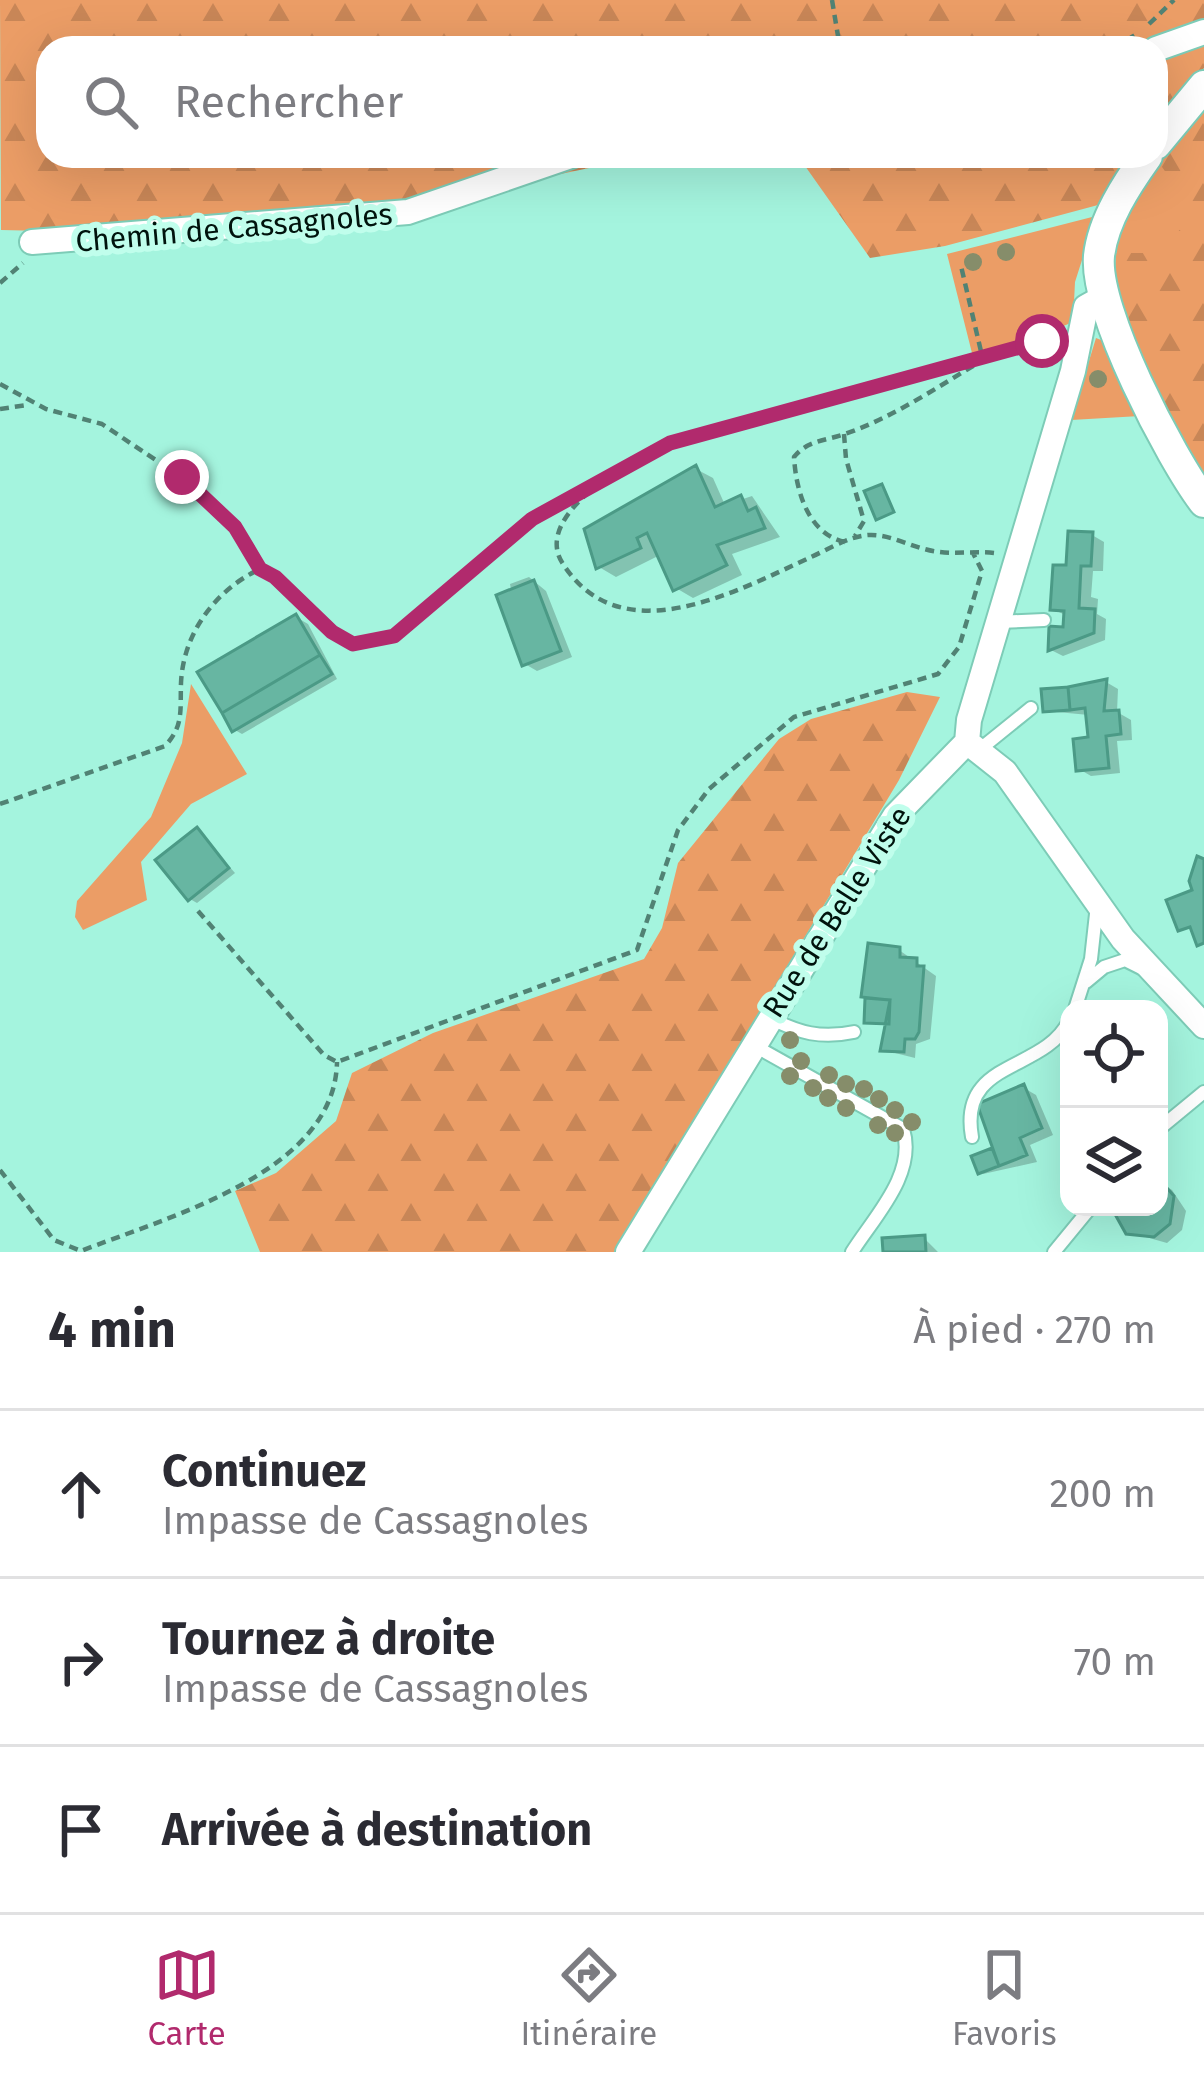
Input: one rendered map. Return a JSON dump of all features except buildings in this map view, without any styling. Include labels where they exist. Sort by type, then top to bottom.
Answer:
[{"type":"street","points":[[1168,45],[1204,32]]},
{"type":"street","points":[[1168,130],[1204,86]]},
{"type":"street","name":"Chemin de Cassagnoles","points":[[32,242],[408,212],[536,168]]},
{"type":"street","points":[[1138,168],[1124,188],[1103,240],[1104,297],[1165,438],[1204,502]]},
{"type":"street","points":[[1104,297],[1086,307],[997,622],[973,746],[1005,772],[1098,903],[1204,1026]]},
{"type":"street","name":"Rue de Belle Viste","points":[[628,1252],[751,1044],[895,816],[973,746]]},
{"type":"lane","points":[[997,622],[1044,620]]},
{"type":"lane","points":[[973,746],[1031,708]]},
{"type":"lane","points":[[1079,1000],[1098,903]]},
{"type":"lane","points":[[1085,983],[1104,967],[1125,960],[1157,976]]},
{"type":"lane","points":[[769,1017],[796,1031],[829,1037],[854,1033]]},
{"type":"lane","points":[[972,1137],[972,1100],[1011,1063],[1040,1054],[1060,1032]]},
{"type":"lane","points":[[751,1044],[903,1129],[908,1146],[891,1196],[852,1252]]},
{"type":"lane","points":[[1168,1122],[1204,1092]]},
{"type":"lane","points":[[1054,1252],[1083,1216]]},
{"type":"path","points":[[832,0],[838,36]]},
{"type":"path","points":[[961,266],[983,360]]},
{"type":"path","points":[[0,384],[33,404],[102,424],[182,477],[235,527],[260,569],[275,577],[332,632],[353,644],[375,644],[394,636],[532,519],[670,443],[1042,341],[1079,344]]},
{"type":"path","points":[[844,434],[846,459],[864,521],[860,532],[845,542],[833,539],[813,521],[795,480],[794,458],[802,447],[844,434],[923,397],[983,360]]},
{"type":"path","points":[[0,409],[33,404]]},
{"type":"path","points":[[610,473],[561,524],[555,545],[561,562],[594,598],[623,610],[666,609],[712,598],[868,535],[938,552],[972,551],[1015,559]]},
{"type":"path","points":[[198,911],[324,1055],[337,1062],[637,950],[678,830],[737,763],[794,717],[938,674],[959,647],[982,571],[972,551]]},
{"type":"path","points":[[0,804],[165,746],[179,730],[185,649],[198,621],[260,569]]},
{"type":"path","points":[[0,1170],[54,1240],[81,1251],[274,1167],[329,1109],[337,1062]]},
{"type":"green space","points":[[0,0],[1204,0],[1204,68],[1168,110],[1168,36],[36,36],[36,168],[521,168],[415,200],[88,232],[1,230]]},
{"type":"green space","points":[[1204,101],[1204,482],[1114,280],[1118,234],[1133,194],[1153,168],[1168,168],[1168,148]]},
{"type":"green space","points":[[1204,111],[1204,469],[1170,423],[1140,368],[1116,281],[1116,253],[1156,253],[1195,215],[1163,168],[1168,168],[1168,154]]},
{"type":"green space","points":[[552,168],[589,168],[556,175]]},
{"type":"green space","points":[[806,168],[1123,168],[1098,205],[945,246],[870,258]]},
{"type":"green space","points":[[1096,216],[1075,282],[1073,322],[1037,337],[972,353],[947,254]]},
{"type":"green space","points":[[1096,338],[1106,342],[1140,416],[1071,420]]},
{"type":"green space","points":[[191,684],[247,774],[191,804],[141,862],[147,900],[83,930],[75,917],[77,901],[151,817],[182,743]]},
{"type":"green space","points":[[907,692],[940,697],[899,780],[616,1252],[260,1252],[235,1191],[276,1173],[336,1121],[352,1073],[433,1033],[644,959],[662,928],[678,863],[779,739],[811,719]]},
{"type":"route","points":[[182,477],[235,527],[260,569],[295,595],[310,614],[353,644],[375,644],[394,636],[532,519],[670,443],[1042,341]]}]
